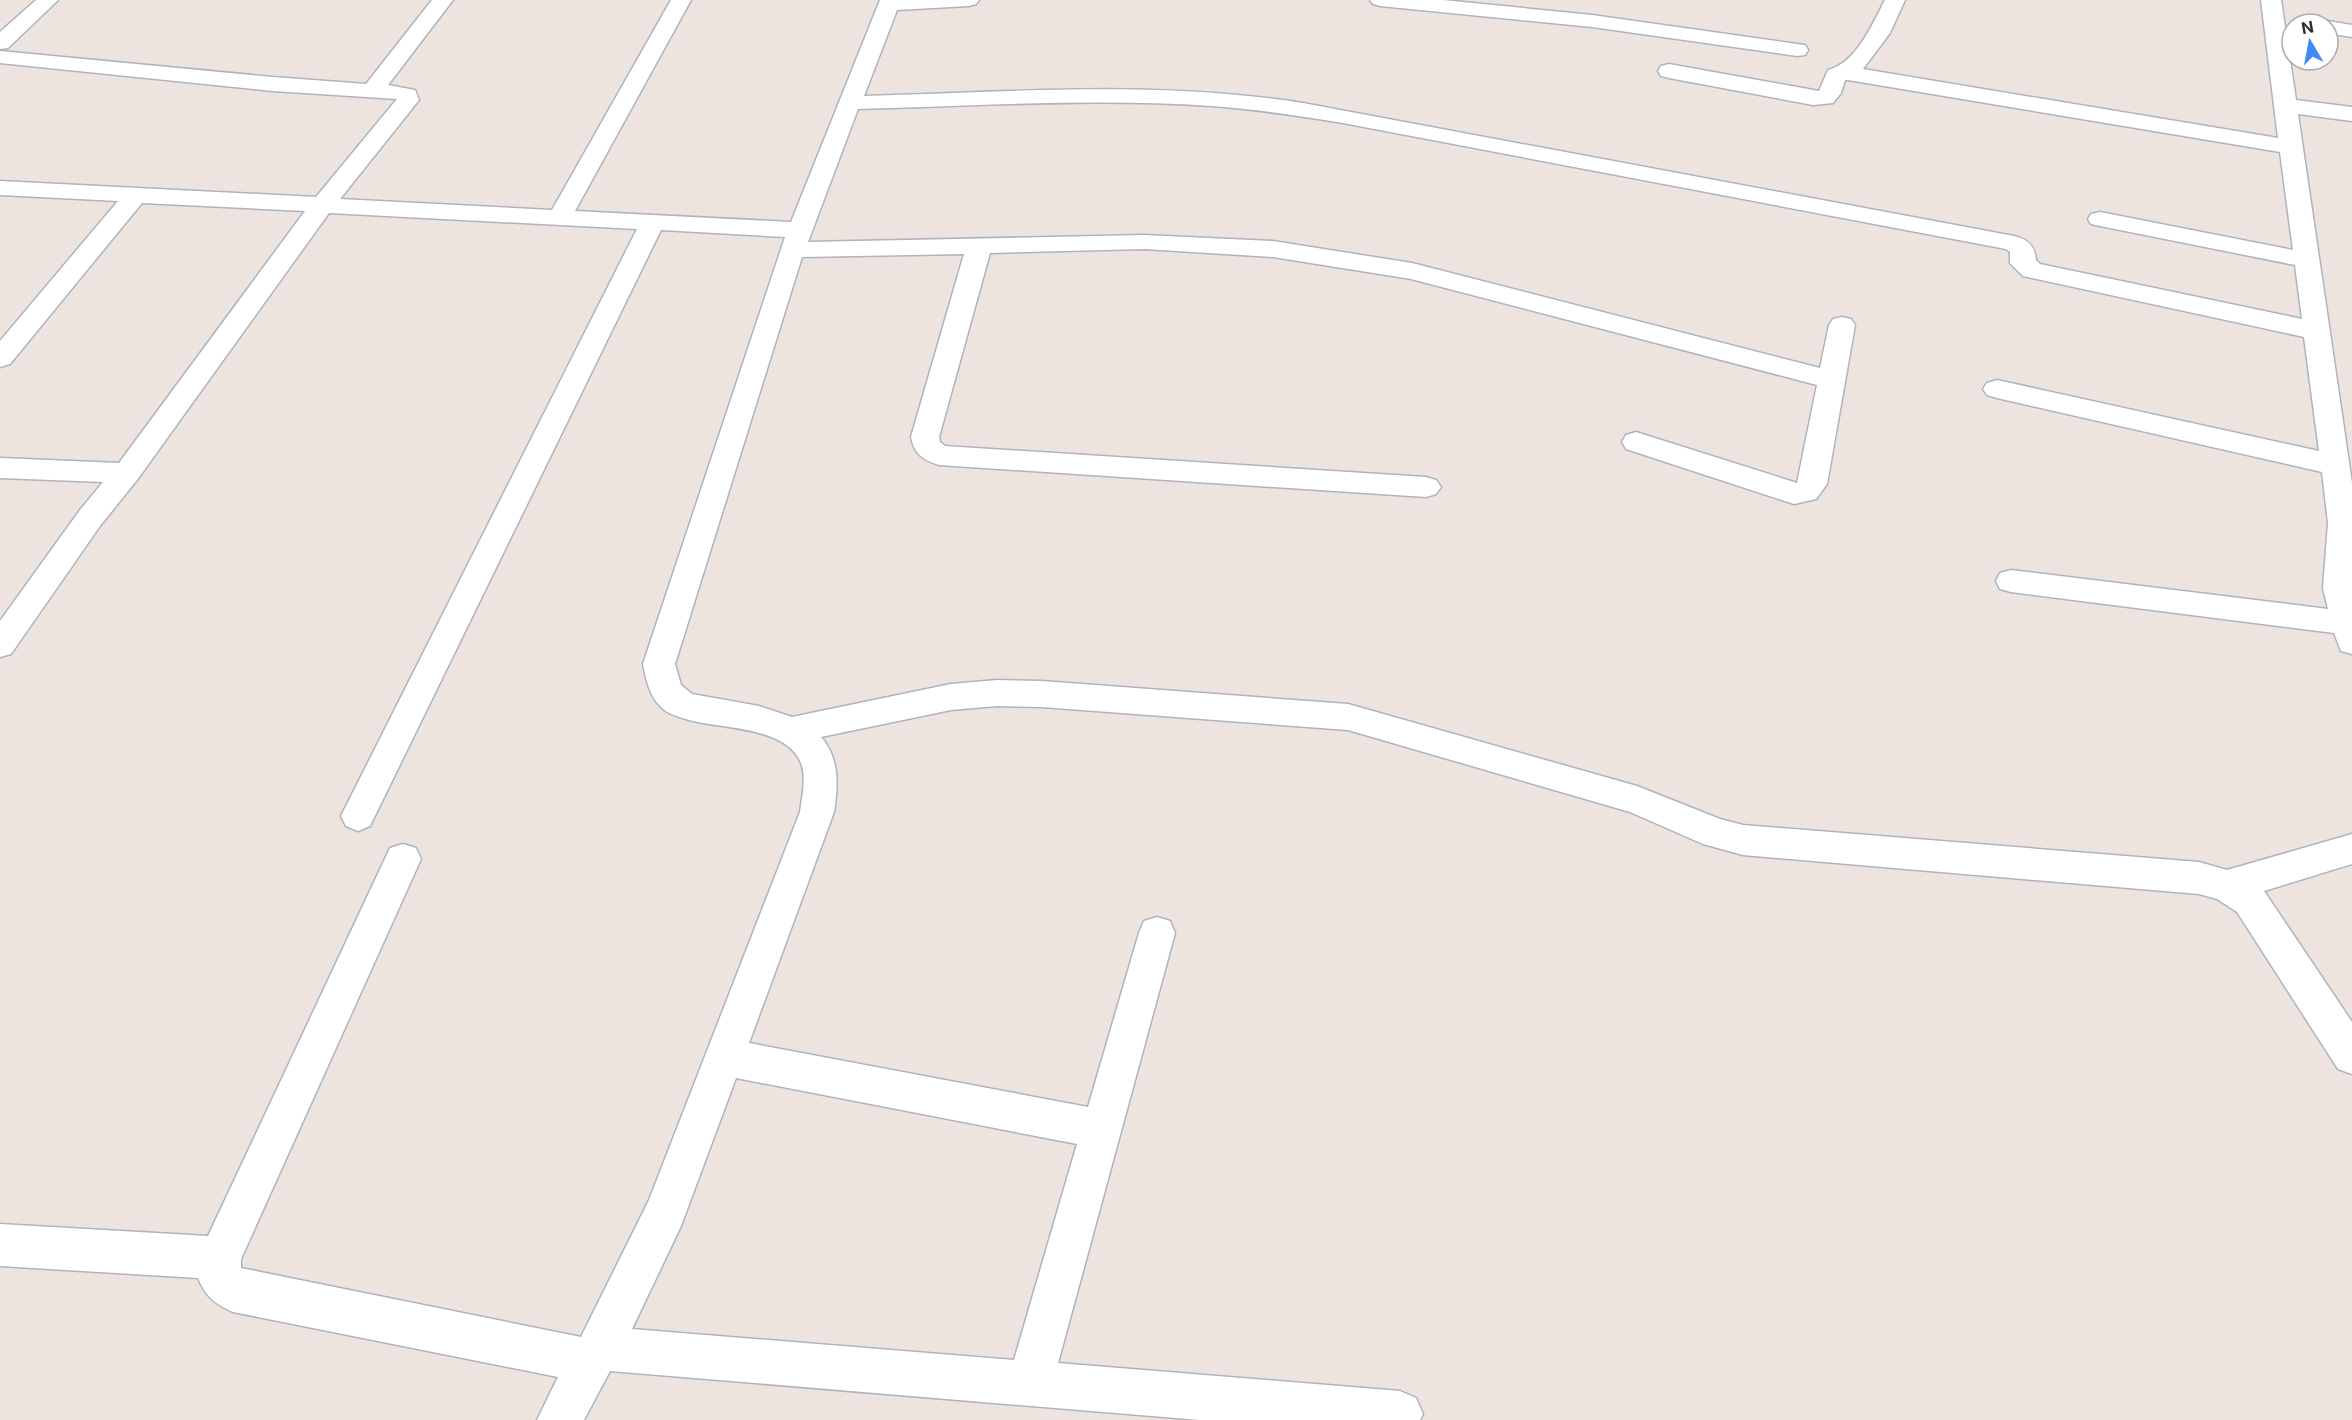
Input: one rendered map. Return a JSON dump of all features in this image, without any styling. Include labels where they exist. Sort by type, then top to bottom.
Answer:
[{"type":"street","points":[[0,44],[48,0]]},
{"type":"street","points":[[372,91],[443,0]]},
{"type":"street","points":[[559,218],[681,0]]},
{"type":"street","points":[[560,1420],[666,1211],[817,812],[820,786],[819,765],[810,748],[792,730],[769,721],[692,707],[674,700],[664,687],[659,664],[796,240],[889,2],[969,0]]},
{"type":"street","points":[[1380,0],[1592,21],[1797,50]]},
{"type":"street","points":[[1848,73],[1879,33],[1895,0]]},
{"type":"street","points":[[2011,581],[2349,632],[2338,588],[2345,581],[2341,477],[2317,331],[2286,106],[2279,14]]},
{"type":"street","points":[[0,57],[273,84],[401,93],[406,95],[408,100],[322,205],[127,473],[90,518],[0,645]]},
{"type":"street","points":[[1669,71],[1813,98],[1825,98],[1830,93],[1836,75],[1848,73],[2292,147]]},
{"type":"street","points":[[849,103],[1078,97],[1164,98],[1262,104],[1343,116],[2014,243],[2024,250],[2023,263],[2032,270],[2317,331]]},
{"type":"street","points":[[2286,106],[2352,114]]},
{"type":"street","points":[[0,188],[652,222],[796,240],[979,246],[1144,242],[1273,249],[1412,271],[1832,380]]},
{"type":"street","points":[[0,358],[136,195]]},
{"type":"street","points":[[2100,219],[2307,260]]},
{"type":"street","points":[[358,816],[652,222]]},
{"type":"street","points":[[979,246],[925,437],[927,447],[939,454],[1426,487]]},
{"type":"street","points":[[1636,442],[1794,494],[1806,492],[1812,484],[1842,325]]},
{"type":"street","points":[[1997,389],[2341,477]]},
{"type":"street","points":[[0,468],[127,473]]},
{"type":"street","points":[[792,730],[951,697],[997,693],[1054,695],[1348,717],[1386,726],[1637,800],[1715,833],[1743,840],[2199,878],[2227,886],[2250,901],[2352,1056]]},
{"type":"street","points":[[2227,886],[2352,849]]},
{"type":"street","points":[[403,859],[220,1258],[219,1278],[233,1290],[595,1354],[1030,1383],[1400,1414]]},
{"type":"street","points":[[1030,1383],[1157,933]]},
{"type":"street","points":[[724,1057],[1102,1129]]},
{"type":"street","points":[[0,1245],[220,1258]]}]
